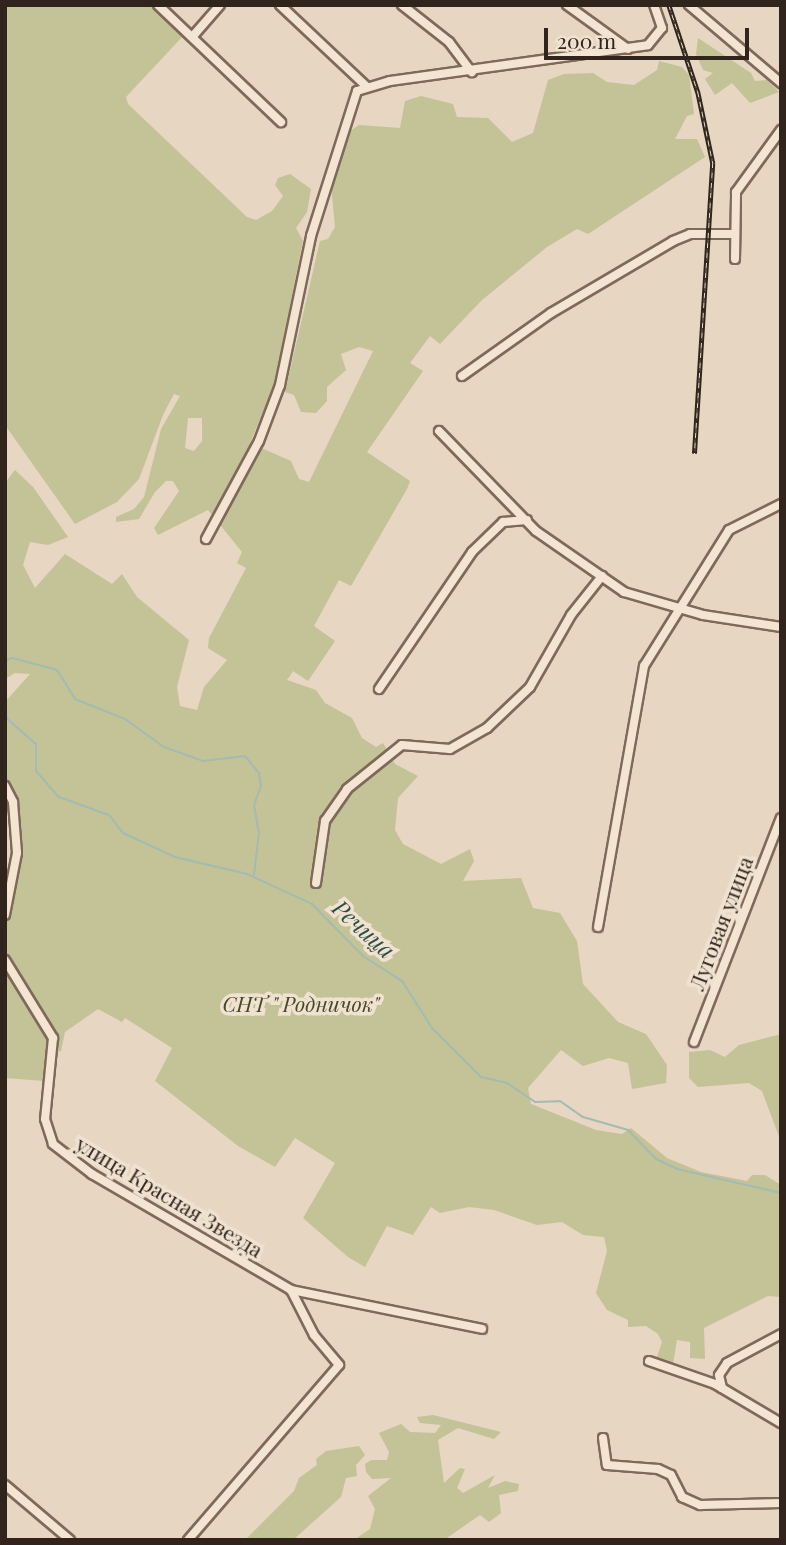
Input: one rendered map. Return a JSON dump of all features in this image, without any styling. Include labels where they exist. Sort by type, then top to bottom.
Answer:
[{"type":"street","points":[[159,5],[281,122]]},
{"type":"street","points":[[193,36],[220,5]]},
{"type":"street","points":[[281,5],[366,86]]},
{"type":"street","points":[[402,5],[449,43],[472,72]]},
{"type":"street","points":[[567,5],[628,49]]},
{"type":"street","points":[[206,539],[259,441],[280,385],[324,187],[351,102],[366,86],[628,49],[657,38],[662,28],[654,5]]},
{"type":"street","points":[[689,5],[781,83]]},
{"type":"street","points":[[735,259],[739,185],[781,130]]},
{"type":"street","points":[[462,376],[551,313],[673,241],[690,234],[735,234]]},
{"type":"street","points":[[439,431],[527,520],[640,600],[781,627]]},
{"type":"street","points":[[598,927],[643,666],[729,530],[781,504]]},
{"type":"street","points":[[379,689],[472,552],[503,522],[527,520]]},
{"type":"street","points":[[316,883],[325,821],[347,789],[402,745],[450,750],[487,728],[530,687],[571,615],[603,576]]},
{"type":"street","points":[[5,786],[13,802],[17,853],[5,915]]},
{"type":"street","name":"Луговая улица","points":[[694,1042],[781,818]]},
{"type":"street","name":"улица Красная Звезда","points":[[5,960],[53,1038],[45,1119],[52,1144],[92,1174],[291,1290],[482,1329]]},
{"type":"street","points":[[188,1540],[339,1365],[314,1335],[291,1290]]},
{"type":"street","points":[[722,1388],[719,1375],[727,1363],[781,1334]]},
{"type":"street","points":[[649,1361],[722,1388],[781,1423]]},
{"type":"street","points":[[603,1438],[607,1465],[658,1469],[671,1475],[682,1497],[700,1505],[781,1503]]},
{"type":"street","points":[[5,1485],[70,1540]]},
{"type":"green space","name":"СНТ \" Родничок\"","points":[[5,5],[153,5],[184,35],[126,97],[128,104],[247,217],[256,220],[272,211],[283,196],[275,185],[278,178],[290,174],[311,189],[307,212],[296,228],[303,241],[274,386],[250,443],[291,461],[299,479],[309,482],[373,351],[359,347],[341,354],[346,370],[327,387],[327,401],[316,413],[301,412],[294,395],[285,392],[320,241],[328,239],[335,227],[331,185],[347,133],[359,125],[400,128],[405,101],[421,96],[453,104],[457,117],[488,118],[512,142],[533,133],[548,80],[564,74],[593,73],[607,82],[634,85],[657,70],[659,61],[682,67],[689,75],[694,114],[687,116],[675,139],[697,139],[705,157],[588,234],[577,229],[547,247],[482,300],[440,344],[430,336],[410,363],[423,371],[367,452],[410,481],[407,489],[351,586],[339,580],[314,626],[335,641],[308,681],[293,671],[287,680],[316,690],[325,703],[352,718],[362,738],[376,747],[383,743],[395,764],[418,776],[398,798],[395,830],[403,844],[441,864],[470,849],[474,861],[463,881],[521,878],[533,908],[560,913],[577,941],[583,984],[618,1022],[646,1034],[667,1065],[666,1083],[632,1089],[628,1063],[609,1058],[583,1066],[561,1050],[528,1088],[531,1104],[596,1130],[622,1134],[631,1128],[667,1158],[701,1172],[747,1181],[752,1175],[765,1175],[781,1185],[781,1297],[768,1296],[704,1328],[705,1359],[690,1358],[690,1342],[677,1340],[673,1364],[656,1360],[662,1342],[658,1334],[646,1326],[628,1327],[628,1320],[607,1310],[596,1293],[607,1251],[604,1237],[583,1235],[562,1222],[537,1225],[494,1210],[469,1207],[440,1213],[431,1207],[413,1235],[387,1226],[365,1267],[348,1257],[303,1218],[335,1163],[295,1138],[275,1167],[238,1146],[155,1081],[172,1048],[125,1018],[122,1022],[98,1009],[65,1032],[61,1051],[48,1053],[44,1081],[5,1078],[5,887],[13,853],[5,796],[5,702],[30,674],[15,673],[5,679],[5,483],[15,470],[33,487],[68,537],[48,545],[30,542],[23,565],[35,588],[65,554],[112,584],[122,574],[137,597],[189,640],[177,687],[180,706],[197,710],[204,687],[227,660],[208,648],[209,638],[246,568],[237,563],[242,552],[208,510],[158,535],[154,528],[179,491],[173,481],[166,481],[155,492],[139,519],[116,522],[116,517],[134,509],[144,497],[161,429],[180,396],[174,394],[163,415],[139,479],[117,502],[75,524],[5,425]],"holes":[[[188,418],[202,418],[202,441],[194,451],[185,448]]]},
{"type":"green space","points":[[698,38],[751,73],[755,81],[767,80],[779,92],[750,103],[732,83],[715,95],[705,79],[713,73],[703,70],[696,54]]},
{"type":"green space","points":[[781,1034],[781,1142],[762,1091],[749,1083],[698,1087],[689,1078],[689,1052],[710,1050],[725,1057],[739,1045]]},
{"type":"green space","points":[[433,1415],[501,1432],[494,1439],[458,1428],[438,1440],[444,1483],[460,1468],[465,1469],[457,1488],[463,1493],[495,1475],[488,1488],[505,1481],[519,1484],[518,1491],[499,1495],[501,1513],[489,1522],[480,1515],[444,1540],[354,1540],[370,1529],[375,1509],[368,1496],[391,1478],[372,1479],[366,1472],[365,1464],[371,1460],[387,1460],[389,1452],[379,1433],[401,1424],[410,1432],[435,1433],[441,1425],[420,1423],[417,1417]]},
{"type":"green space","points":[[359,1446],[365,1455],[356,1465],[357,1476],[346,1478],[341,1497],[293,1540],[245,1540],[294,1491],[299,1478],[317,1465],[316,1459],[326,1451]]},
{"type":"waterway","points":[[5,661],[12,658],[57,670],[75,699],[125,719],[164,747],[203,761],[245,756],[259,773],[261,786],[254,805],[259,832],[254,875]]},
{"type":"waterway","name":"Речица","points":[[5,717],[36,744],[36,771],[59,797],[109,815],[123,833],[175,857],[247,874],[312,904],[363,956],[402,981],[432,1028],[481,1077],[507,1083],[535,1102],[560,1101],[583,1117],[628,1130],[656,1159],[677,1169],[781,1193]]},
{"type":"waterway","name":"Речица","points":[[5,841],[5,863]]},
{"type":"railway","points":[[669,5],[698,92],[713,163],[695,453]]}]
